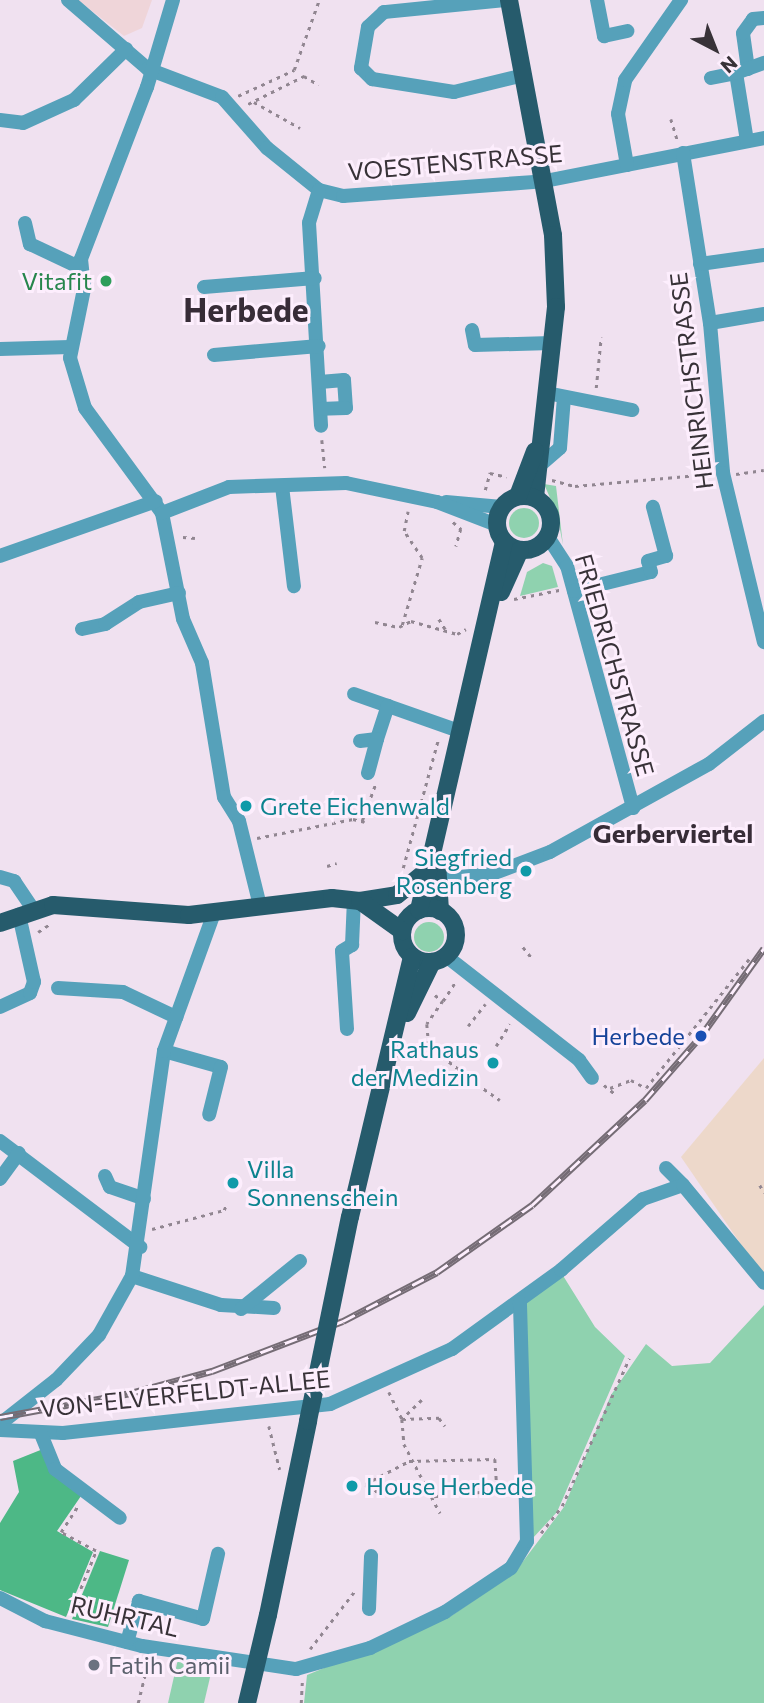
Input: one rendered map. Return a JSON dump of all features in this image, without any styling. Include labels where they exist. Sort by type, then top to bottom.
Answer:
[{"type":"main road","points":[[507,0],[545,181],[553,235],[552,343],[556,395],[522,491]]},
{"type":"main road","points":[[388,1054],[455,932],[440,911],[434,874],[435,845],[507,539],[502,507],[522,491],[538,467],[540,442]]},
{"type":"main road","points":[[507,539],[548,537],[549,510],[522,491]]},
{"type":"main road","points":[[0,923],[26,912],[214,913],[260,906],[362,900],[397,895],[434,874]]},
{"type":"main road","points":[[402,931],[416,912],[434,874]]},
{"type":"main road","points":[[362,900],[416,912],[440,911]]},
{"type":"main road","points":[[247,1703],[297,1481],[350,1217],[412,957],[402,931],[362,900]]},
{"type":"main road","points":[[412,957],[439,959]]},
{"type":"street","points":[[68,0],[148,69]]},
{"type":"street","points":[[173,0],[148,69],[147,87],[81,268],[84,289],[70,347],[85,408],[159,507],[179,593],[202,663],[224,797],[244,841],[260,906]]},
{"type":"street","points":[[507,0],[384,12],[368,27],[361,68],[372,79],[454,92],[524,75]]},
{"type":"street","points":[[597,0],[604,36],[627,31]]},
{"type":"street","points":[[627,165],[618,114],[625,80],[681,0]]},
{"type":"street","points":[[747,141],[742,71],[743,33],[753,19],[764,18]]},
{"type":"street","points":[[0,120],[23,123],[74,100],[126,49]]},
{"type":"street","points":[[711,78],[764,63]]},
{"type":"street","name":"VOESTENSTRASSE","points":[[148,69],[222,97],[319,190],[343,196],[545,181],[764,138]]},
{"type":"street","name":"HEINRICHSTRASSE","points":[[681,154],[710,323],[723,473],[764,642]]},
{"type":"street","points":[[319,190],[309,223],[315,278],[321,426]]},
{"type":"street","points":[[25,223],[30,244],[81,268]]},
{"type":"street","points":[[700,264],[764,255]]},
{"type":"street","points":[[204,287],[315,278]]},
{"type":"street","points":[[710,323],[764,314]]},
{"type":"street","points":[[472,330],[475,345],[552,343]]},
{"type":"street","points":[[214,355],[319,346]]},
{"type":"street","points":[[0,349],[70,347]]},
{"type":"street","points":[[320,382],[344,380],[346,408],[321,409]]},
{"type":"street","points":[[538,467],[560,448],[556,395],[632,410]]},
{"type":"street","points":[[0,556],[229,487],[327,484],[437,502],[502,507]]},
{"type":"street","points":[[282,486],[294,586]]},
{"type":"street","points":[[437,502],[507,539]]},
{"type":"street","points":[[573,589],[652,572],[649,561],[666,556],[653,507]]},
{"type":"street","name":"FRIEDRICHSTRASSE","points":[[548,537],[573,589],[633,808]]},
{"type":"street","points":[[82,629],[106,624],[139,602],[179,593]]},
{"type":"street","points":[[354,694],[461,732]]},
{"type":"street","points":[[372,777],[377,739],[388,706]]},
{"type":"street","points":[[434,874],[492,874],[633,808],[709,764],[764,721]]},
{"type":"street","points":[[360,741],[377,739]]},
{"type":"street","points":[[0,877],[14,881],[26,912],[34,982],[30,992],[0,1007]]},
{"type":"street","points":[[347,1029],[342,951],[352,945],[362,900]]},
{"type":"street","points":[[0,1424],[56,1380],[99,1335],[132,1276],[140,1247],[164,1051],[214,913]]},
{"type":"street","points":[[439,959],[579,1060],[592,1078]]},
{"type":"street","points":[[58,988],[123,992],[176,1017]]},
{"type":"street","points":[[164,1051],[221,1067],[209,1115]]},
{"type":"street","points":[[0,1140],[140,1247]]},
{"type":"street","points":[[0,1179],[19,1153]]},
{"type":"street","points":[[666,1168],[686,1186],[764,1283]]},
{"type":"street","points":[[105,1176],[110,1188],[144,1199]]},
{"type":"street","name":"VON-ELVERFELDT-ALLEE","points":[[0,1430],[41,1434],[330,1404],[385,1384],[520,1301],[643,1199],[686,1186]]},
{"type":"street","points":[[241,1309],[300,1261]]},
{"type":"street","points":[[132,1276],[241,1309],[274,1308]]},
{"type":"street","points":[[303,1668],[370,1648],[445,1612],[511,1568],[527,1541],[520,1301]]},
{"type":"street","points":[[41,1434],[55,1469],[120,1518]]},
{"type":"street","points":[[127,1642],[139,1601],[204,1619],[218,1554]]},
{"type":"street","points":[[369,1609],[371,1556]]},
{"type":"street","name":"RUHRTAL","points":[[0,1598],[66,1626],[152,1648],[303,1668]]},
{"type":"path","points":[[222,97],[294,70],[319,0]]},
{"type":"path","points":[[234,111],[304,76],[319,85]]},
{"type":"path","points":[[254,101],[300,128]]},
{"type":"path","points":[[671,119],[681,154]]},
{"type":"path","points":[[592,393],[600,383],[601,337]]},
{"type":"path","points":[[321,426],[327,484]]},
{"type":"path","points":[[562,481],[575,486],[764,470]]},
{"type":"path","points":[[484,496],[490,473],[522,491]]},
{"type":"path","points":[[402,625],[422,558],[404,531],[411,496]]},
{"type":"path","points":[[452,527],[461,529],[456,546]]},
{"type":"path","points":[[508,598],[573,589]]},
{"type":"path","points":[[439,619],[447,632]]},
{"type":"path","points":[[375,622],[447,632],[486,634]]},
{"type":"path","points":[[400,879],[439,737],[427,733]]},
{"type":"path","points":[[244,841],[364,822],[372,777]]},
{"type":"path","points":[[327,866],[337,863]]},
{"type":"path","points":[[523,947],[531,957]]},
{"type":"path","points":[[610,1088],[631,1080],[646,1088],[749,959]]},
{"type":"path","points":[[456,979],[427,1024],[429,1046],[465,1074]]},
{"type":"path","points":[[435,994],[443,1001]]},
{"type":"path","points":[[468,1026],[492,996]]},
{"type":"path","points":[[496,1046],[516,1015]]},
{"type":"path","points":[[477,1084],[500,1100]]},
{"type":"path","points":[[760,1185],[764,1193]]},
{"type":"path","points":[[142,1229],[169,1229],[227,1203]]},
{"type":"path","points":[[527,1541],[562,1506],[629,1359]]},
{"type":"path","points":[[385,1384],[402,1419],[409,1461],[440,1513]]},
{"type":"path","points":[[402,1419],[422,1401]]},
{"type":"path","points":[[266,1412],[281,1477],[297,1481]]},
{"type":"path","points":[[402,1419],[439,1418],[445,1426]]},
{"type":"path","points":[[372,1480],[380,1490],[372,1496],[365,1484],[372,1480],[409,1461],[495,1459],[503,1456]]},
{"type":"path","points":[[495,1459],[497,1491]]},
{"type":"path","points":[[431,1497],[497,1491],[501,1487]]},
{"type":"path","points":[[66,1626],[96,1551],[61,1532],[85,1494]]},
{"type":"path","points":[[301,1703],[303,1668],[315,1638],[354,1592]]},
{"type":"path","points":[[138,1703],[152,1648]]},
{"type":"shaded area","points":[[78,0],[152,0],[142,28],[124,36]]},
{"type":"shaded area","points":[[764,1058],[764,1278],[681,1157]]},
{"type":"green space","points":[[544,484],[556,486],[563,545],[557,514]]},
{"type":"green space","points":[[524,508],[535,512],[539,523],[535,534],[524,538],[513,534],[509,523],[513,512]]},
{"type":"green space","points":[[543,563],[552,566],[558,587],[520,596],[527,572]]},
{"type":"green space","points":[[429,922],[440,926],[444,937],[440,948],[429,952],[418,948],[414,937],[418,926]]},
{"type":"green space","points":[[562,1274],[595,1327],[625,1356],[557,1512],[532,1539],[526,1303]]},
{"type":"green space","points":[[764,1305],[764,1703],[304,1703],[307,1675],[451,1616],[515,1572],[564,1507],[611,1395],[646,1344],[672,1366],[710,1363]]},
{"type":"green space","points":[[43,1449],[81,1496],[57,1531],[93,1552],[66,1617],[0,1590],[0,1523],[19,1492],[13,1461]]},
{"type":"green space","points":[[100,1551],[129,1560],[108,1627],[72,1619]]},
{"type":"green space","points":[[178,1659],[212,1669],[204,1703],[168,1703]]},
{"type":"railway","points":[[0,1417],[131,1393],[212,1371],[343,1321],[437,1272],[532,1205],[645,1100],[701,1036],[764,948]]},
{"type":"place","name":"Vitafit","points":[[106,281]]},
{"type":"place","name":"Grete Eichenwald","points":[[246,806]]},
{"type":"place","name":"Siegfried Rosenberg","points":[[526,871]]},
{"type":"place","name":"Herbede","points":[[701,1036]]},
{"type":"place","name":"Rathaus der Medizin","points":[[493,1063]]},
{"type":"place","name":"Villa Sonnenschein","points":[[233,1183]]},
{"type":"place","name":"House Herbede","points":[[352,1486]]},
{"type":"place","name":"Fatih Camii","points":[[94,1665]]},
{"type":"district","name":"Herbede","points":[[246,309]]},
{"type":"district","name":"Gerberviertel","points":[[673,833]]}]
